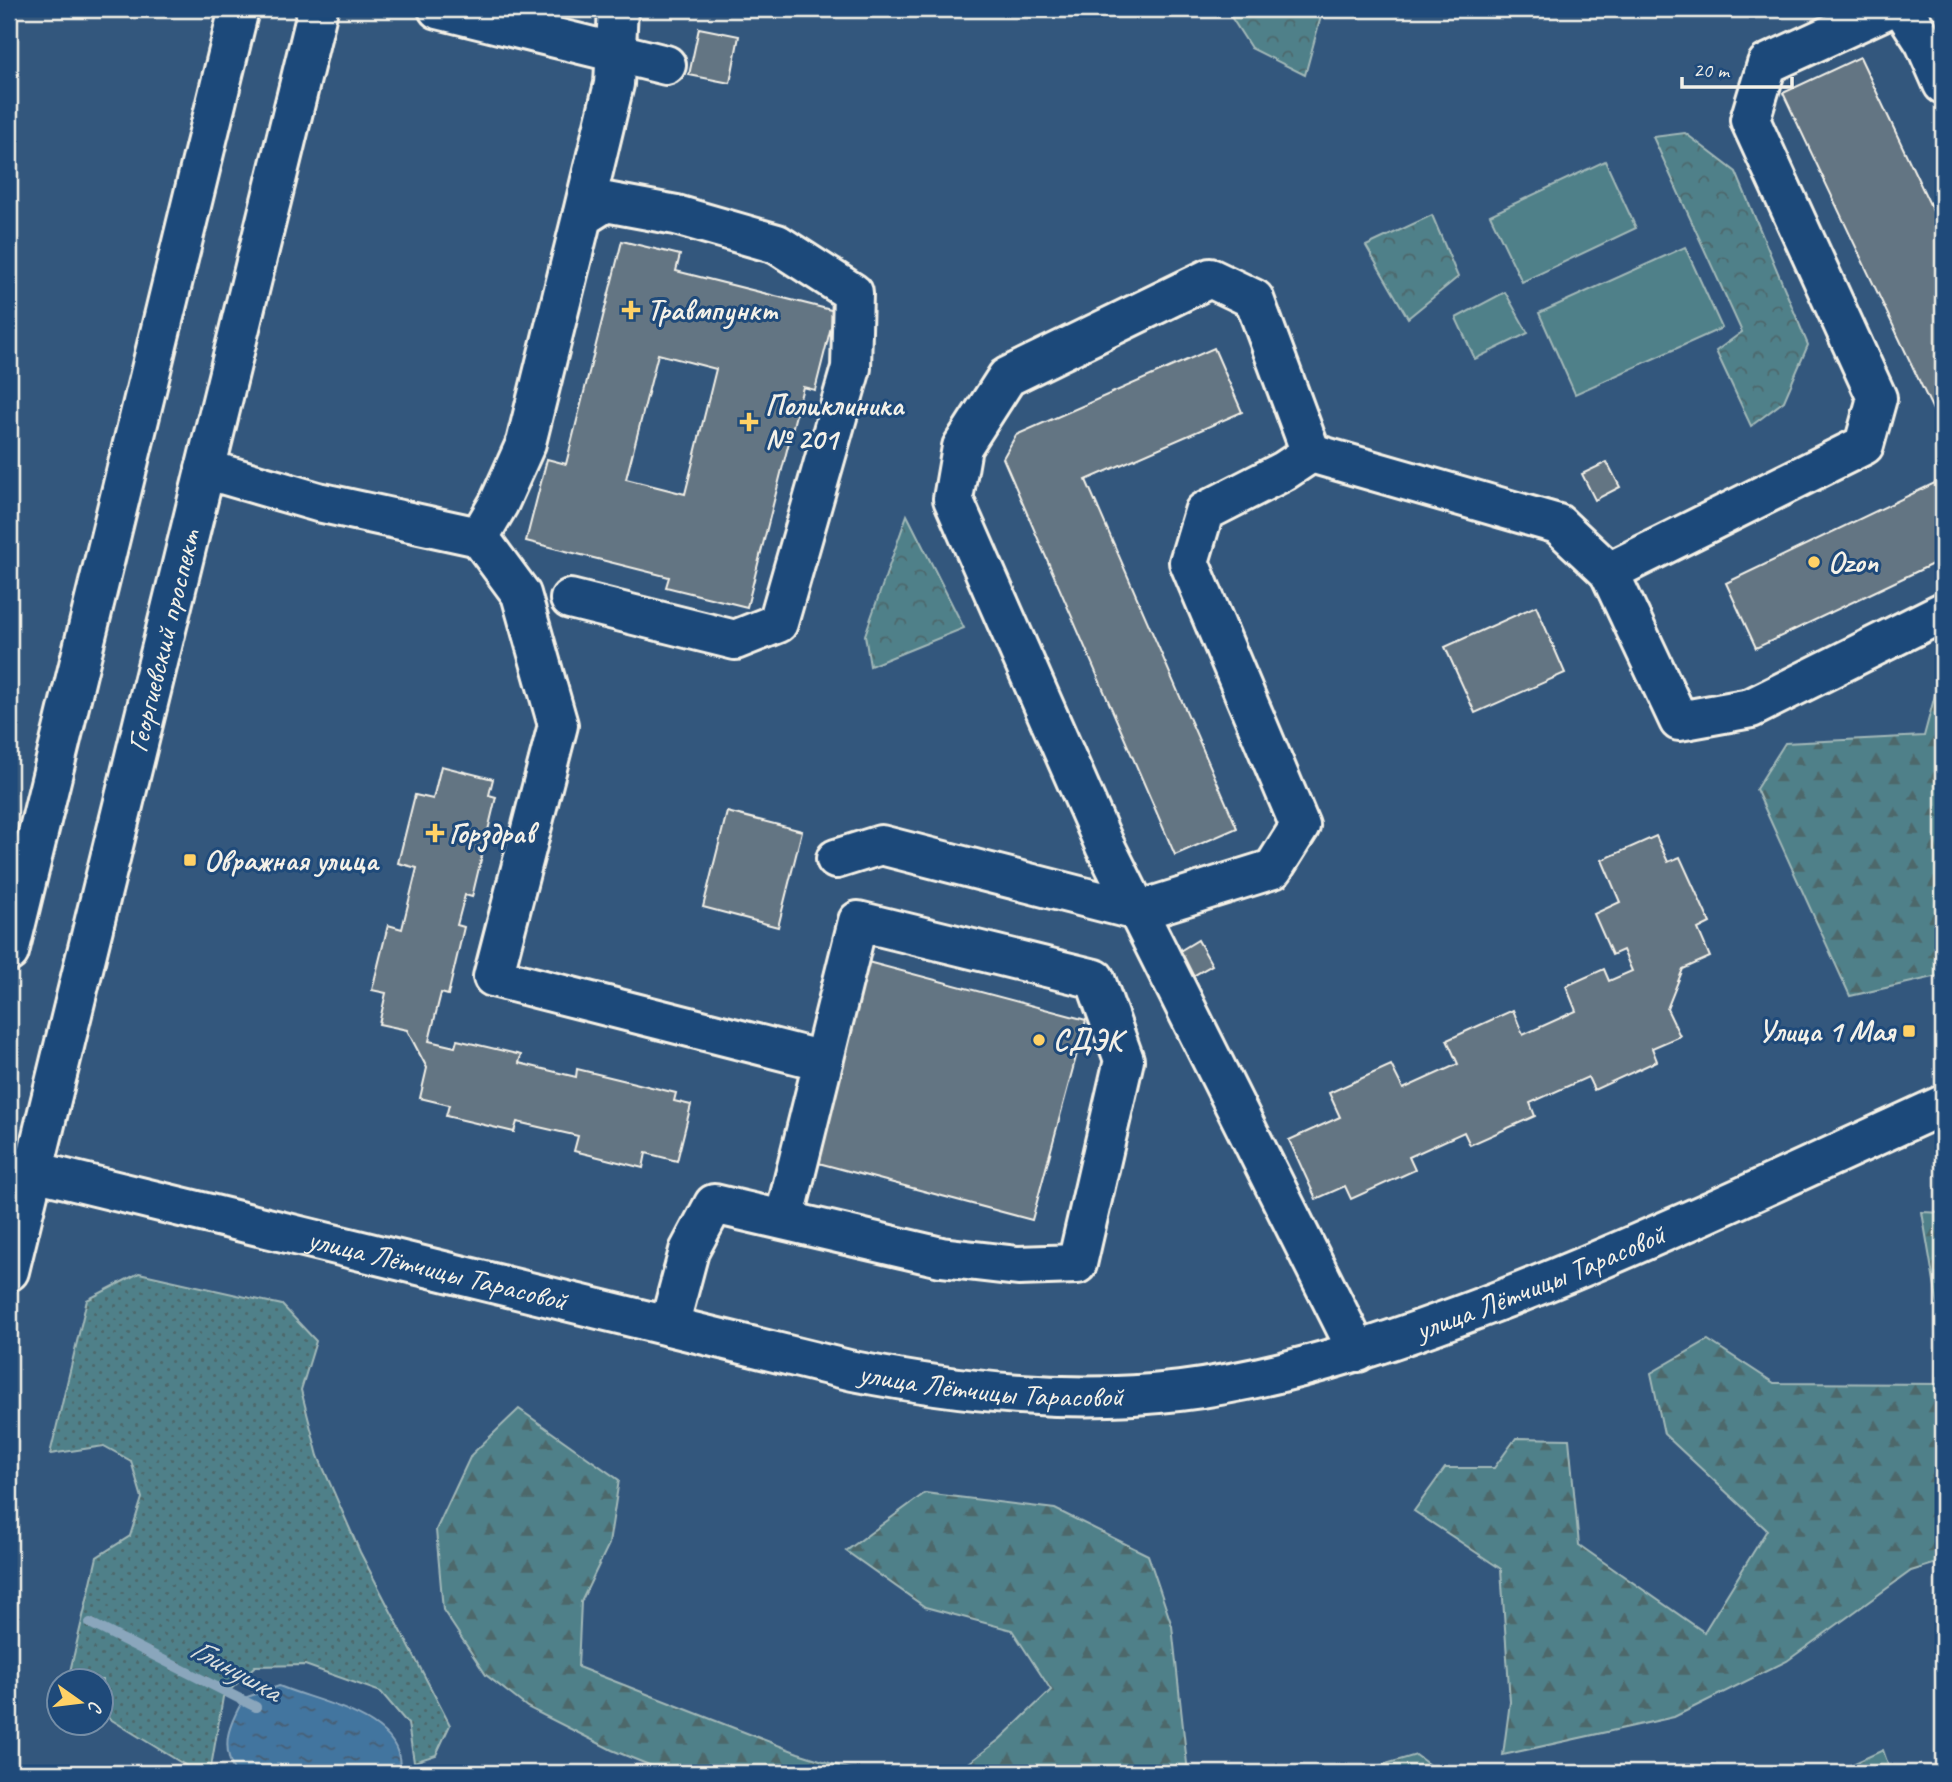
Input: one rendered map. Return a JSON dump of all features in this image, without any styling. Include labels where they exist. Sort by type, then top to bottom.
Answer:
[{"type":"main road","points":[[9,952],[239,9]]},
{"type":"main road","name":"Георгиевский проспект","points":[[9,1270],[21,1168],[205,469],[318,9]]},
{"type":"main road","points":[[438,9],[666,65]]},
{"type":"main road","points":[[479,537],[499,503],[526,443],[614,84],[618,9]]},
{"type":"main road","points":[[1609,572],[1864,445],[1877,397],[1750,120],[1767,64],[1887,9]]},
{"type":"main road","points":[[1903,9],[1934,41],[1943,84]]},
{"type":"main road","points":[[570,599],[735,640],[778,623],[852,368],[853,293],[777,244],[676,215],[606,202],[582,217]]},
{"type":"main road","points":[[1311,453],[1254,299],[1210,278],[1007,377],[962,447],[953,499],[1105,846],[1358,1352]]},
{"type":"main road","points":[[836,859],[881,845],[1138,911],[1273,869],[1300,826],[1189,562],[1204,512],[1284,471],[1311,453],[1558,524],[1609,572],[1679,721],[1751,708],[1943,612]]},
{"type":"main road","points":[[205,469],[318,502],[479,537],[521,594],[558,725],[493,978],[823,1061]]},
{"type":"main road","points":[[669,1326],[689,1251],[714,1204],[941,1257],[1018,1266],[1077,1264],[1124,1060],[1096,979],[858,921],[784,1220]]},
{"type":"main road","name":"улица Лётчицы Тарасовой","points":[[21,1168],[913,1383],[1041,1396],[1178,1391],[1241,1381],[1358,1352],[1566,1274],[1943,1105]]},
{"type":"green space","points":[[1226,9],[1323,9],[1305,75],[1251,48]]},
{"type":"green space","points":[[1685,133],[1736,172],[1808,345],[1784,401],[1751,426],[1716,351],[1742,332],[1653,137]]},
{"type":"green space","points":[[1605,161],[1636,228],[1522,282],[1490,215]]},
{"type":"green space","points":[[1432,215],[1458,277],[1408,318],[1366,246]]},
{"type":"green space","points":[[1685,247],[1722,328],[1575,394],[1539,313]]},
{"type":"green space","points":[[1505,292],[1528,333],[1475,359],[1456,318]]},
{"type":"green space","points":[[907,515],[964,628],[870,666],[865,635]]},
{"type":"green space","points":[[1943,665],[1943,975],[1850,996],[1756,789],[1785,743],[1924,736]]},
{"type":"green space","points":[[1922,1212],[1943,1213],[1943,1335]]},
{"type":"green space","points":[[139,1273],[282,1305],[316,1341],[301,1390],[318,1456],[360,1552],[450,1725],[436,1755],[414,1762],[408,1724],[381,1692],[305,1665],[255,1666],[223,1697],[210,1773],[198,1773],[116,1723],[116,1666],[71,1666],[97,1557],[130,1536],[142,1498],[131,1461],[104,1446],[50,1454],[87,1300]]},
{"type":"green space","points":[[1708,1340],[1774,1383],[1943,1384],[1943,1561],[1911,1571],[1787,1661],[1674,1717],[1503,1755],[1510,1702],[1501,1569],[1414,1511],[1445,1468],[1494,1468],[1516,1438],[1569,1439],[1579,1545],[1704,1632],[1767,1530],[1664,1434],[1651,1373]]},
{"type":"green space","points":[[519,1409],[619,1480],[609,1544],[581,1602],[578,1667],[798,1753],[861,1773],[669,1773],[612,1750],[527,1707],[486,1675],[443,1610],[436,1530],[471,1455]]},
{"type":"green space","points":[[925,1493],[1055,1509],[1148,1555],[1172,1626],[1188,1773],[956,1773],[1000,1739],[1051,1690],[1012,1630],[925,1607],[846,1551]]},
{"type":"green space","points":[[1883,1750],[1891,1773],[1833,1773]]},
{"type":"green space","points":[[1416,1755],[1440,1773],[1355,1773]]},
{"type":"water","points":[[279,1686],[357,1714],[375,1725],[390,1738],[398,1754],[399,1773],[235,1773],[228,1753],[228,1735],[244,1698]]},
{"type":"building","points":[[699,28],[739,36],[730,83],[689,75]]},
{"type":"building","points":[[1860,57],[1943,232],[1943,431],[1783,93]]},
{"type":"building","name":"Поликлиника № 201","points":[[622,241],[680,255],[676,271],[835,311],[815,390],[803,387],[747,607],[666,587],[669,577],[526,541],[547,459],[566,464]],"holes":[[[658,354],[716,369],[685,494],[626,479]]]},
{"type":"building","points":[[1214,348],[1242,412],[1086,480],[1237,828],[1175,855],[1003,458],[1016,435]]},
{"type":"building","points":[[1607,462],[1620,487],[1595,500],[1582,474]]},
{"type":"building","points":[[1943,479],[1943,559],[1756,648],[1726,583]]},
{"type":"building","points":[[1536,606],[1565,673],[1475,713],[1445,647]]},
{"type":"building","points":[[441,766],[493,779],[489,795],[496,797],[472,897],[465,895],[457,925],[464,927],[448,995],[441,993],[429,1041],[455,1047],[457,1040],[521,1055],[519,1063],[576,1077],[577,1069],[676,1093],[674,1101],[691,1105],[677,1161],[646,1153],[643,1168],[574,1151],[578,1136],[517,1122],[514,1132],[446,1116],[449,1105],[420,1098],[427,1068],[407,1030],[379,1024],[386,993],[372,990],[388,925],[402,929],[417,868],[398,863],[415,795],[433,799]]},
{"type":"building","points":[[727,812],[802,831],[778,927],[703,907]]},
{"type":"building","points":[[1656,836],[1668,862],[1680,857],[1710,923],[1698,929],[1710,957],[1683,969],[1667,1009],[1680,1036],[1652,1048],[1657,1061],[1594,1090],[1588,1077],[1530,1103],[1535,1116],[1470,1145],[1464,1132],[1409,1157],[1415,1170],[1351,1199],[1345,1186],[1316,1199],[1289,1140],[1340,1117],[1329,1093],[1391,1065],[1403,1089],[1458,1064],[1447,1040],[1513,1010],[1523,1035],[1576,1011],[1566,986],[1604,969],[1609,981],[1632,971],[1623,950],[1612,955],[1594,914],[1620,902],[1602,860]]},
{"type":"building","points":[[1198,940],[1212,965],[1191,977],[1178,952]]},
{"type":"building","points":[[864,961],[1086,1020],[1032,1220],[811,1161]]},
{"type":"waterway","name":"Глинушка","points":[[90,1623],[256,1707]]},
{"type":"place","name":"Травмпункт","points":[[631,310]]},
{"type":"place","name":"Поликлиника № 201","points":[[749,422]]},
{"type":"place","name":"Ozon","points":[[1814,562]]},
{"type":"place","name":"Горздрав","points":[[435,833]]},
{"type":"place","name":"Овражная улица","points":[[190,860]]},
{"type":"place","name":"Улица 1 Мая","points":[[1909,1031]]},
{"type":"place","name":"СДЭК","points":[[1039,1040]]}]
